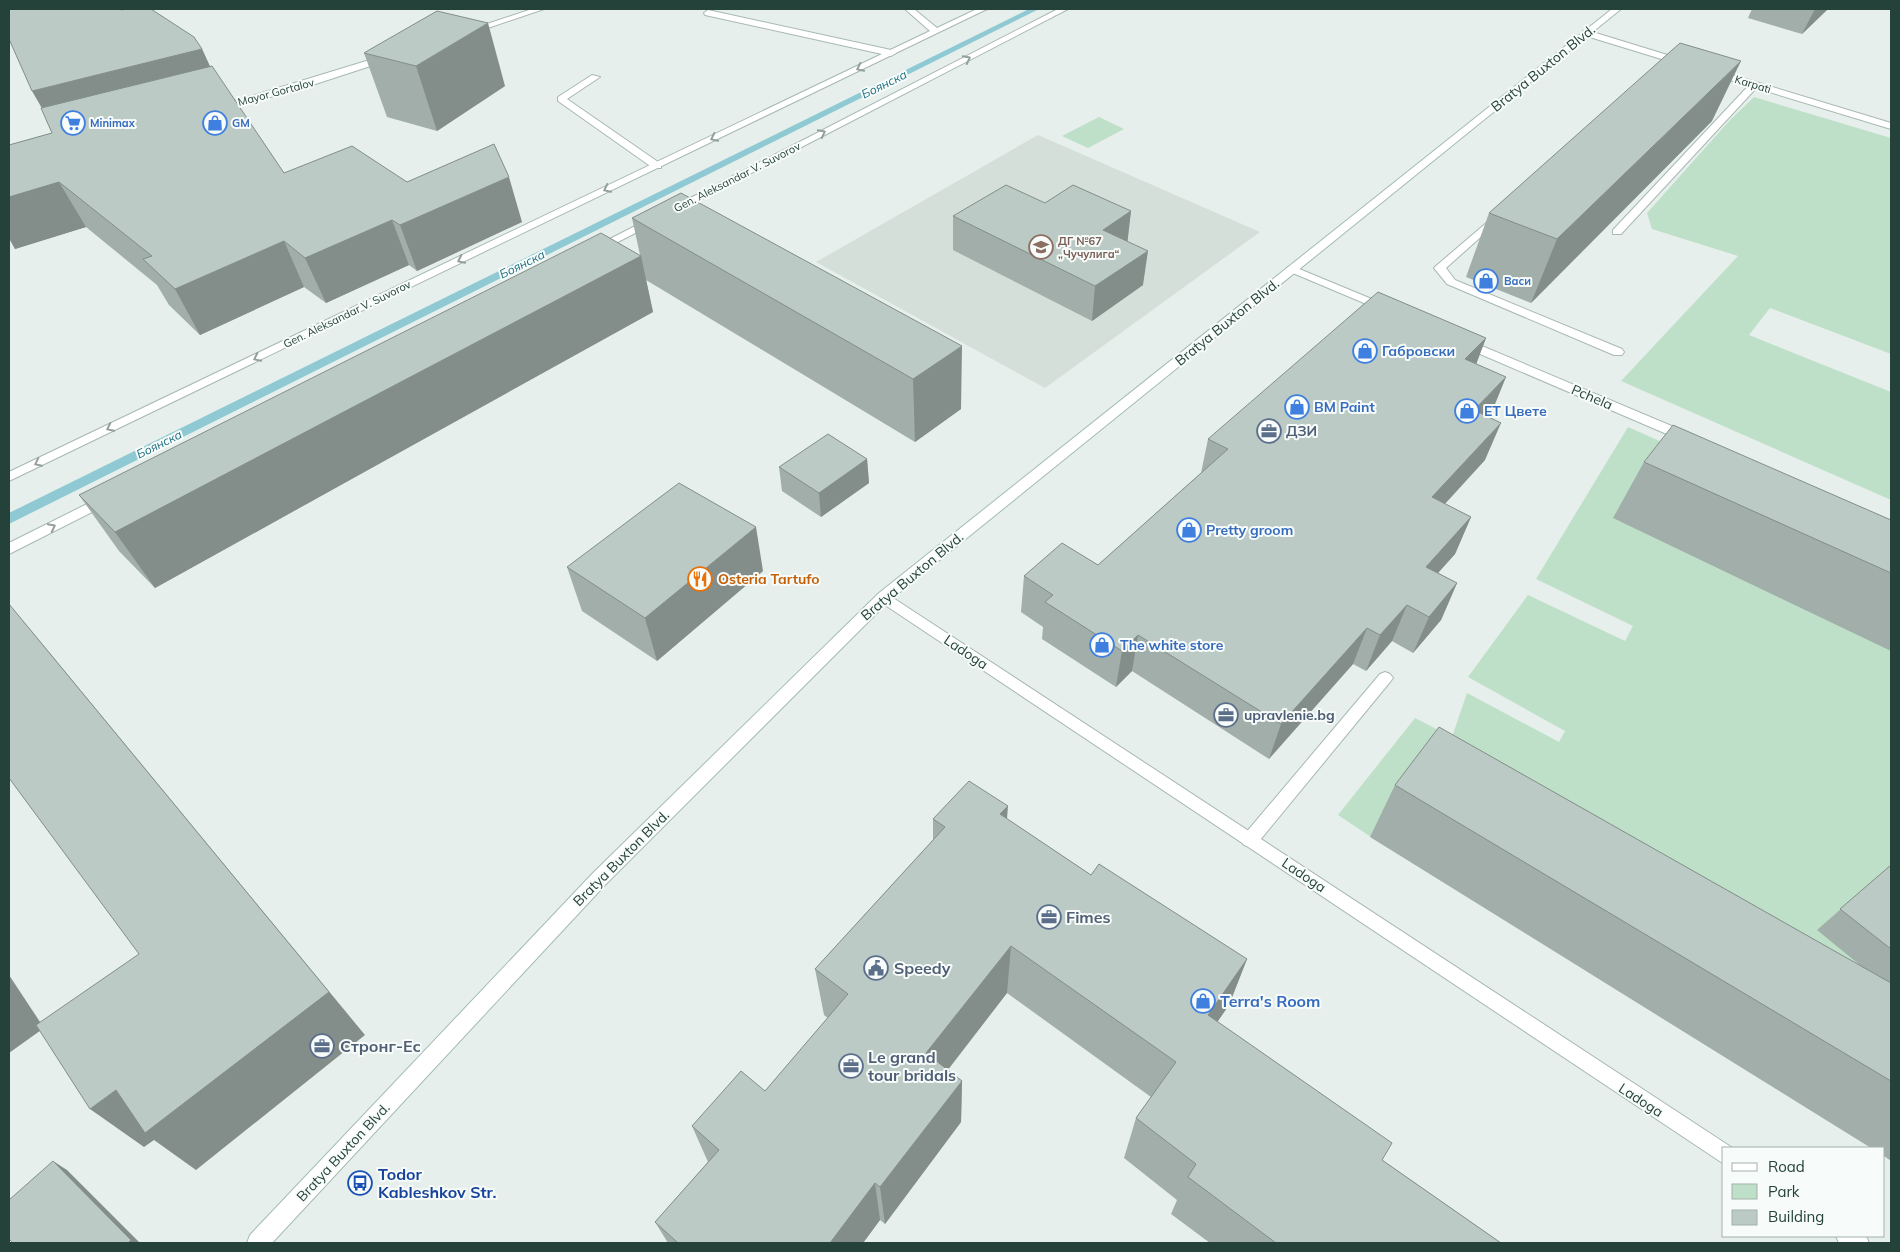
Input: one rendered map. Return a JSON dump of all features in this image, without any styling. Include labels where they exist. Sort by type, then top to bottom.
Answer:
[{"type":"street","points":[[461,34],[540,9]]},
{"type":"street","points":[[909,9],[936,32]]},
{"type":"street","name":"Gen. Aleksandar V. Suvorov","points":[[9,477],[983,9]]},
{"type":"street","name":"Gen. Aleksandar V. Suvorov","points":[[587,253],[1064,9]]},
{"type":"street","name":"Bratya Buxton Blvd.","points":[[258,1243],[599,879],[884,597],[1616,9]]},
{"type":"street","points":[[708,13],[891,53]]},
{"type":"street","name":"Karpati","points":[[1586,33],[1891,126]]},
{"type":"street","name":"Mayor Gortalov","points":[[206,111],[294,88],[396,55]]},
{"type":"street","points":[[595,76],[562,100],[656,166]]},
{"type":"street","points":[[1617,232],[1755,84]]},
{"type":"street","points":[[1505,210],[1440,268],[1451,282],[1618,352]]},
{"type":"street","points":[[1292,269],[1400,314]]},
{"type":"street","name":"Pchela","points":[[1453,337],[1699,443]]},
{"type":"street","points":[[9,549],[118,493]]},
{"type":"street","name":"Ladoga","points":[[884,597],[1722,1153]]},
{"type":"street","points":[[1250,840],[1385,678]]},
{"type":"shaded area","name":"ДГ №67 „Чучулига“","points":[[1038,135],[1260,232],[1045,388],[816,262]]},
{"type":"green space","points":[[1754,97],[1891,138],[1891,354],[1770,308],[1749,335],[1891,392],[1891,500],[1621,381],[1738,256],[1652,229],[1647,213],[1730,120]]},
{"type":"green space","points":[[1099,117],[1124,129],[1088,148],[1062,136]]},
{"type":"green space","points":[[1628,427],[1891,544],[1891,990],[1412,780],[1371,837],[1338,815],[1415,718],[1452,737],[1467,693],[1559,742],[1565,731],[1468,677],[1528,595],[1625,641],[1633,626],[1536,579]]},
{"type":"building","points":[[9,9],[151,9],[194,37],[202,49],[32,91],[9,39]]},
{"type":"building","points":[[437,11],[488,23],[416,66],[364,53],[369,50]]},
{"type":"building","points":[[1680,43],[1741,61],[1557,239],[1489,213]]},
{"type":"building","points":[[212,66],[284,173],[352,146],[407,182],[494,144],[509,177],[400,225],[392,220],[305,258],[284,241],[175,289],[143,259],[152,256],[59,182],[9,197],[9,145],[52,133],[41,108]]},
{"type":"building","points":[[1006,185],[1045,203],[1073,185],[1131,211],[1103,230],[1148,251],[1095,286],[953,216]]},
{"type":"building","points":[[681,193],[962,346],[913,379],[632,218]]},
{"type":"building","points":[[601,233],[641,256],[115,532],[79,495]]},
{"type":"building","points":[[1378,292],[1486,338],[1465,359],[1506,377],[1474,410],[1501,423],[1432,497],[1471,517],[1426,567],[1457,583],[1429,617],[1407,605],[1380,635],[1367,628],[1281,724],[1138,635],[1122,651],[1045,602],[1053,595],[1024,576],[1062,543],[1098,565],[1228,449],[1208,439]]},
{"type":"building","points":[[1673,425],[1891,520],[1891,573],[1644,462]]},
{"type":"building","points":[[828,434],[867,459],[819,493],[779,467]]},
{"type":"building","points":[[679,483],[756,527],[645,618],[567,567]]},
{"type":"building","points":[[9,604],[329,992],[145,1133],[116,1090],[90,1109],[36,1025],[139,954],[9,778]]},
{"type":"building","points":[[1439,727],[1891,983],[1891,1081],[1395,785]]},
{"type":"building","points":[[969,781],[1008,806],[1000,814],[1091,875],[1099,864],[1247,959],[1208,1015],[1392,1143],[1382,1160],[1501,1243],[1276,1243],[1188,1177],[1196,1164],[1136,1118],[1176,1062],[1011,946],[926,1053],[962,1081],[880,1187],[875,1183],[830,1243],[678,1243],[655,1222],[719,1150],[692,1126],[741,1071],[765,1091],[848,994],[815,969],[945,827],[933,819]]},
{"type":"building","points":[[1891,865],[1891,949],[1840,909]]},
{"type":"building","points":[[53,1161],[131,1240],[128,1243],[13,1243],[9,1239],[9,1200]]},
{"type":"waterway","name":"Боянска","points":[[9,519],[1035,9]]},
{"type":"place","name":"Minimax","points":[[73,123]]},
{"type":"place","name":"GM","points":[[215,123]]},
{"type":"place","name":"ДГ №67 „Чучулига“","points":[[1041,247]]},
{"type":"place","name":"Васи","points":[[1486,281]]},
{"type":"place","name":"Габровски","points":[[1365,351]]},
{"type":"place","name":"BM Paint","points":[[1297,407]]},
{"type":"place","name":"ЕТ Цвете","points":[[1467,411]]},
{"type":"place","name":"ДЗИ","points":[[1269,431]]},
{"type":"place","name":"Pretty groom","points":[[1189,530]]},
{"type":"place","name":"Osteria Tartufo","points":[[700,579]]},
{"type":"place","name":"The white store","points":[[1102,645]]},
{"type":"place","name":"upravlenie.bg","points":[[1226,715]]},
{"type":"place","name":"Fimes","points":[[1049,917]]},
{"type":"place","name":"Speedy","points":[[876,968]]},
{"type":"place","name":"Terra's Room","points":[[1203,1001]]},
{"type":"place","name":"Стронг-Ес","points":[[322,1046]]},
{"type":"place","name":"Le grand tour bridals","points":[[851,1066]]},
{"type":"place","name":"Todor Kableshkov Str.","points":[[360,1183]]}]
